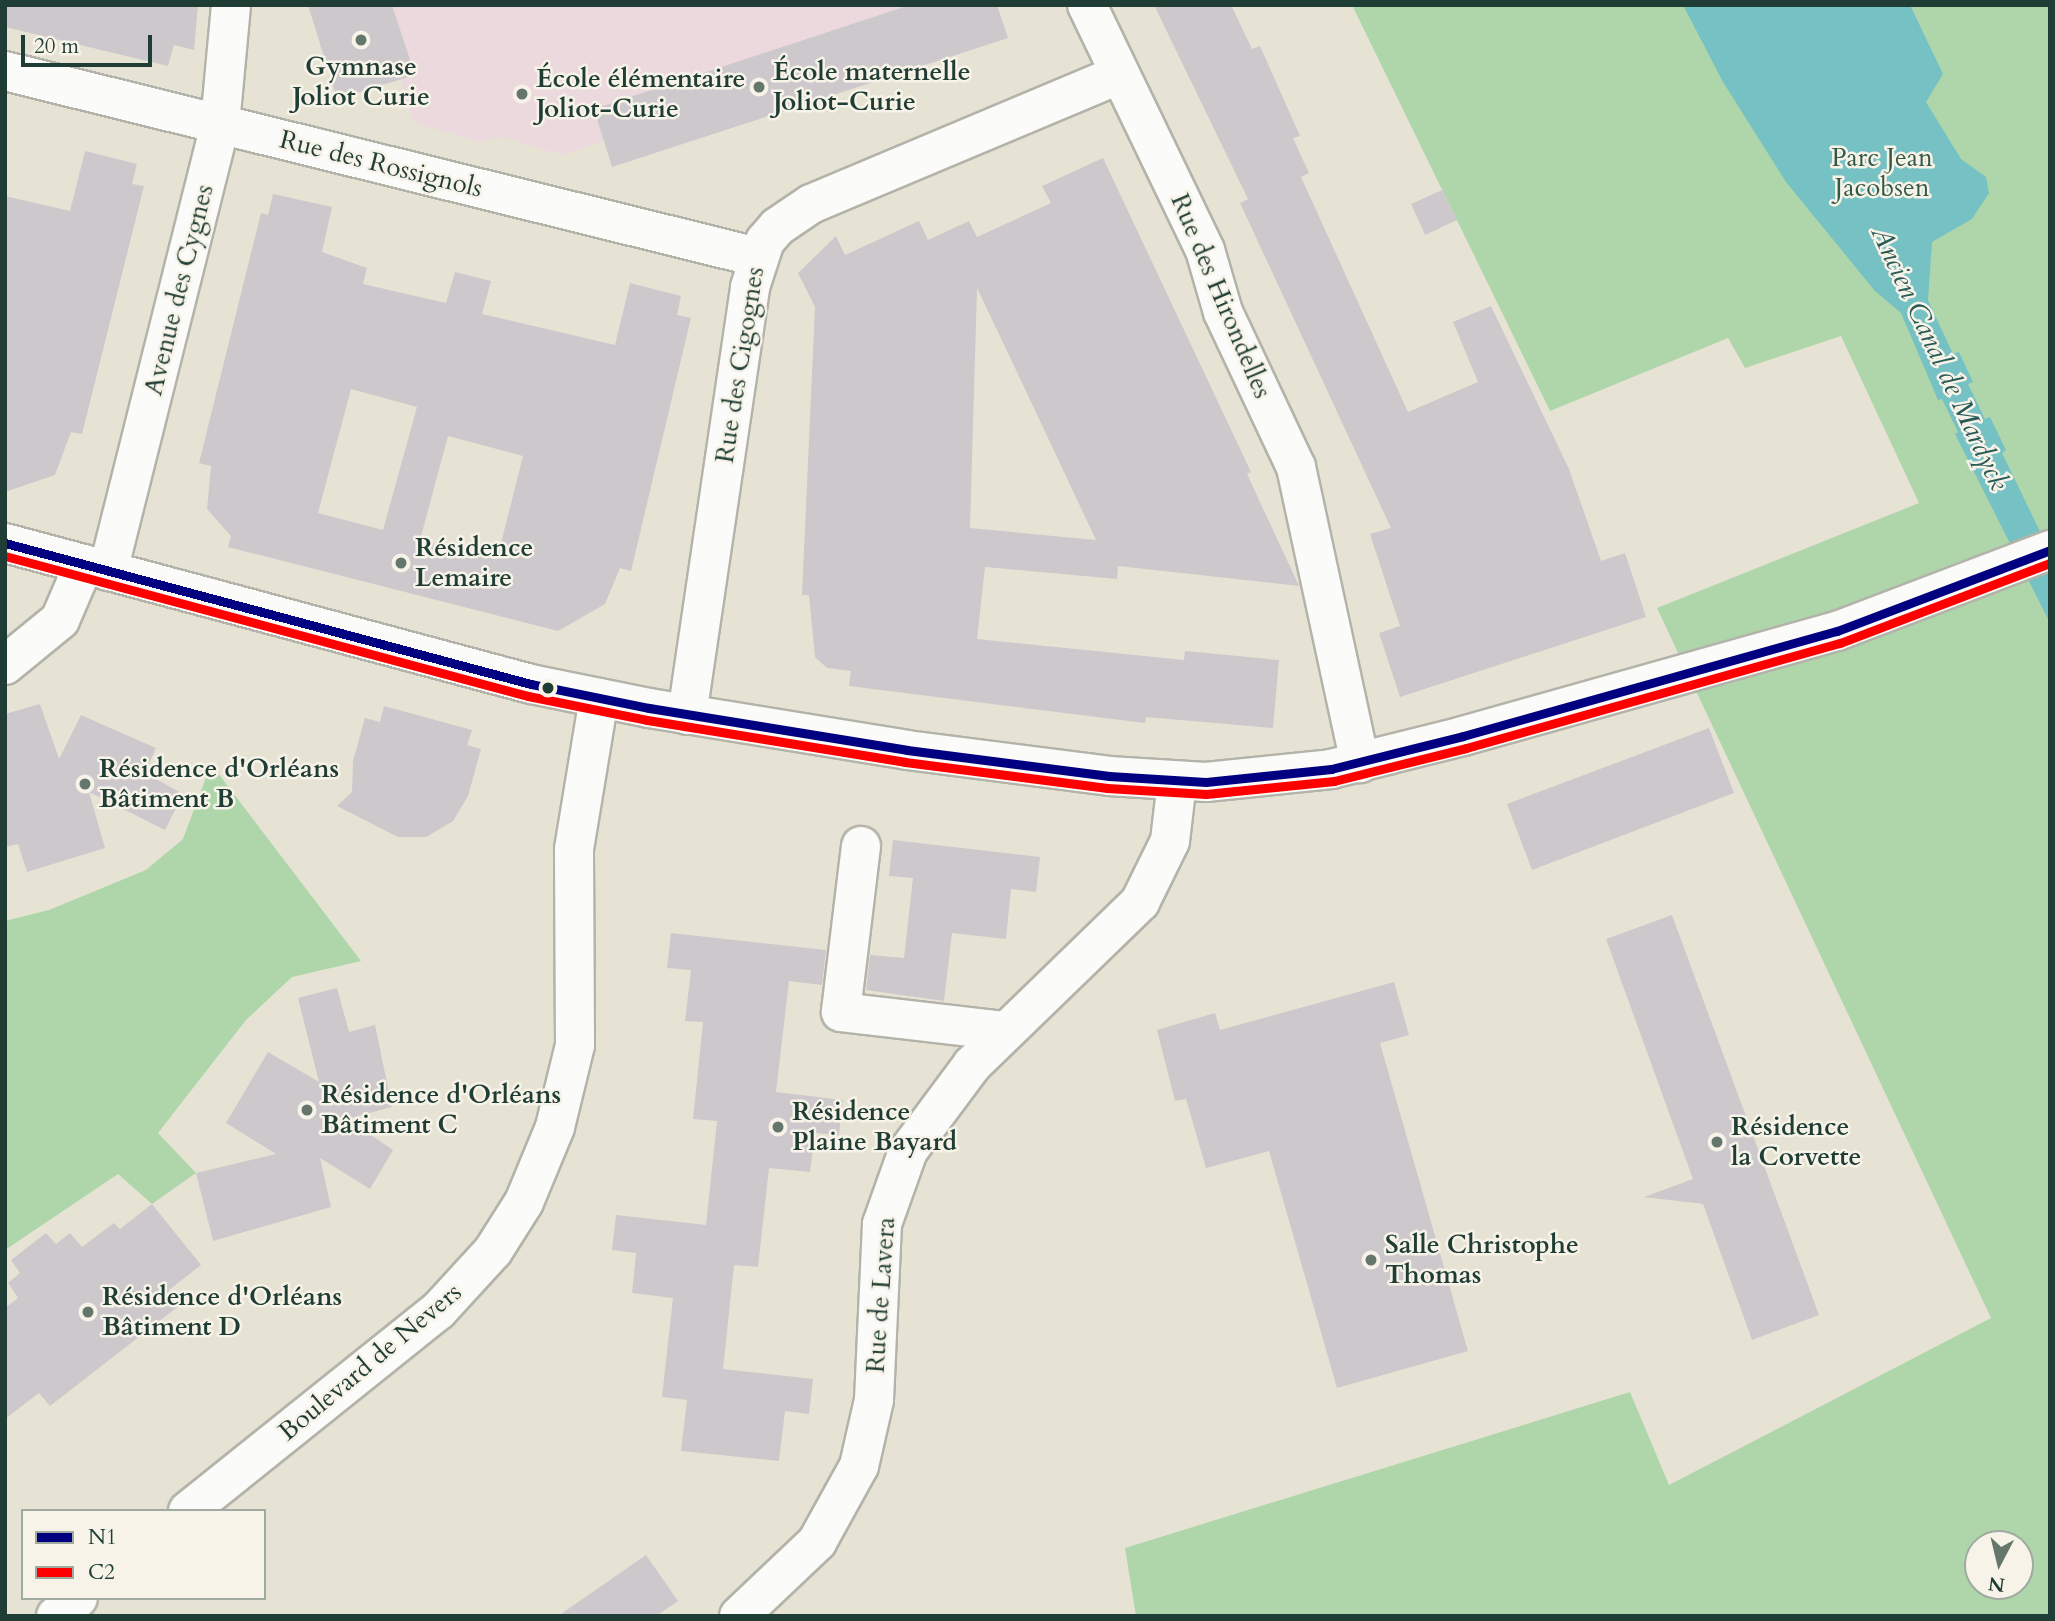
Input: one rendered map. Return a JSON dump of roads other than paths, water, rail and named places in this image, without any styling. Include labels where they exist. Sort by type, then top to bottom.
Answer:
[{"type":"street","name":"Avenue des Cygnes","points":[[5,665],[60,620],[96,567],[220,124],[231,5]]},
{"type":"street","name":"Rue des Hirondelles","points":[[1087,5],[1205,250],[1223,312],[1296,467],[1360,763]]},
{"type":"street","name":"Rue des Rossignols","points":[[5,71],[757,257]]},
{"type":"street","name":"Rue des Cigognes","points":[[687,715],[757,257],[777,228],[811,204],[1120,75]]},
{"type":"street","points":[[5,543],[599,698],[687,715],[907,750],[1177,781],[1276,778],[1360,763],[1836,631],[1966,585],[2050,550]]},
{"type":"street","name":"Boulevard de Nevers","points":[[190,1509],[438,1311],[493,1251],[530,1190],[555,1128],[575,1045],[572,873],[599,698]]},
{"type":"street","name":"Rue de Lavera","points":[[739,1616],[817,1542],[850,1488],[874,1400],[877,1283],[889,1196],[919,1132],[951,1089],[1006,1031],[1140,902],[1170,841],[1177,781]]},
{"type":"street","points":[[861,846],[841,1012],[1006,1031]]},
{"type":"street","points":[[55,1616],[75,1600]]},
{"type":"water","name":"Ancien Canal de Mardyck","points":[[1683,5],[1910,5],[1943,74],[1926,102],[1961,159],[1986,177],[1989,193],[1972,219],[1932,242],[1928,300],[1953,354],[1959,352],[1973,382],[1968,384],[1985,419],[1990,417],[2006,450],[2002,453],[2050,552],[2050,623],[1955,434],[1958,432],[1942,399],[1938,400],[1901,313],[1875,291],[1786,182],[1723,82]]},
{"type":"place","name":"Gymnase Joliot Curie","points":[[361,40]]},
{"type":"place","name":"École maternelle Joliot-Curie","points":[[759,87]]},
{"type":"place","name":"École élémentaire Joliot-Curie","points":[[522,94]]},
{"type":"place","name":"Résidence Lemaire","points":[[401,563]]},
{"type":"place","name":"Résidence d'Orléans Bâtiment B","points":[[85,784]]},
{"type":"place","name":"Résidence d'Orléans Bâtiment C","points":[[307,1110]]},
{"type":"place","name":"Résidence Plaine Bayard","points":[[778,1127]]},
{"type":"place","name":"Résidence la Corvette","points":[[1717,1142]]},
{"type":"place","name":"Salle Christophe Thomas","points":[[1371,1260]]},
{"type":"place","name":"Résidence d'Orléans Bâtiment D","points":[[88,1312]]},
{"type":"park label","name":"Parc Jean Jacobsen","points":[[1882,173]]}]
